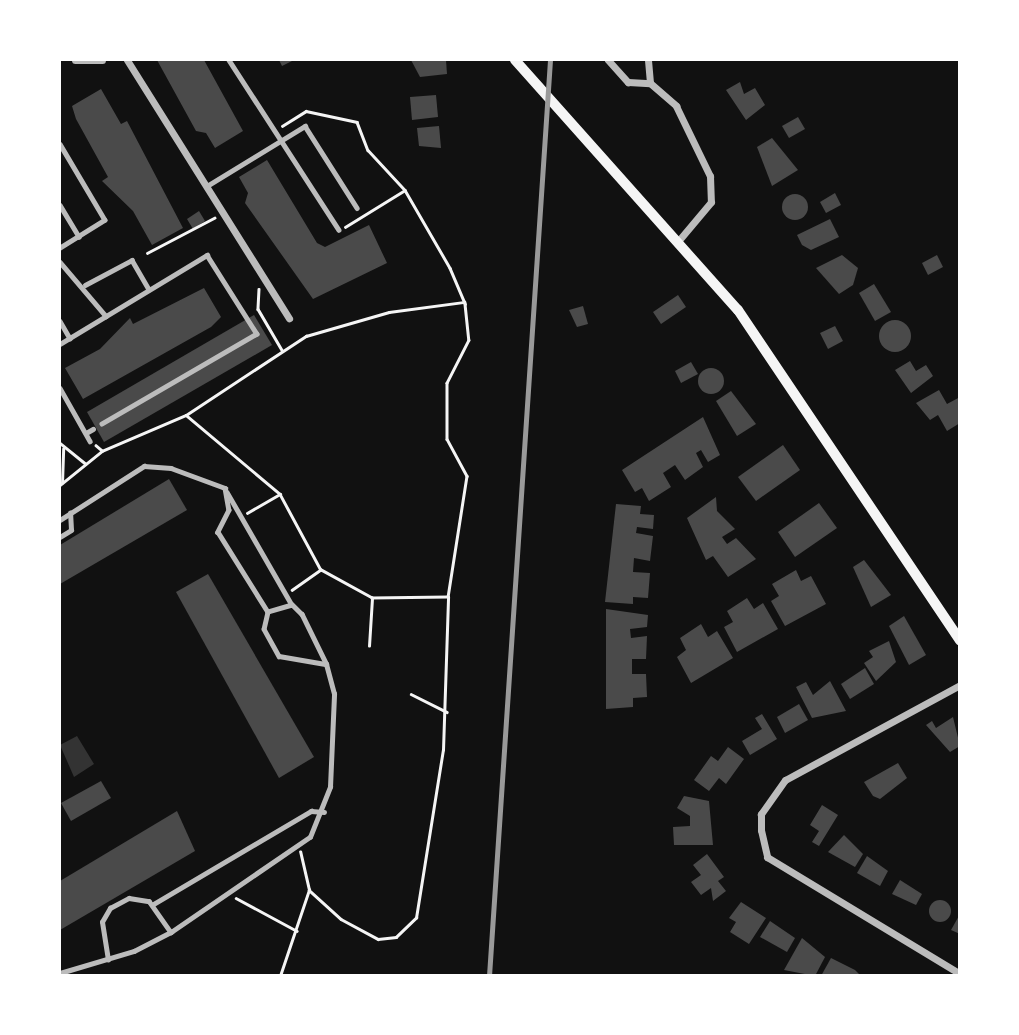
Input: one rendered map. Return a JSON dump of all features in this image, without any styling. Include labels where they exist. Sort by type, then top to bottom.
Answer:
[{"type":"main road","points":[[515,60],[568,114],[680,239],[738,310],[960,640]]},
{"type":"street","points":[[75,60],[102,60]]},
{"type":"street","points":[[127,60],[289,318]]},
{"type":"street","points":[[608,60],[628,82],[650,83],[676,106],[710,176],[711,202],[680,239]]},
{"type":"street","points":[[648,60],[650,83]]},
{"type":"street","points":[[960,685],[785,780],[761,814],[761,830],[767,858],[960,974]]},
{"type":"lane","points":[[229,60],[339,230]]},
{"type":"lane","points":[[207,186],[305,126],[356,208]]},
{"type":"lane","points":[[60,144],[105,220],[60,248]]},
{"type":"lane","points":[[60,205],[79,237]]},
{"type":"lane","points":[[60,344],[207,255],[257,334],[102,424]]},
{"type":"lane","points":[[85,285],[131,260],[149,290]]},
{"type":"lane","points":[[60,262],[85,285],[106,316]]},
{"type":"lane","points":[[60,321],[70,338]]},
{"type":"lane","points":[[60,388],[90,441]]},
{"type":"lane","points":[[86,433],[93,429]]},
{"type":"lane","points":[[60,520],[144,466],[171,468],[225,488],[326,664],[334,694],[324,812],[299,849],[171,932],[108,960],[60,973]]},
{"type":"lane","points":[[225,488],[229,510],[218,532],[268,612],[264,629],[279,656],[309,666],[326,664]]},
{"type":"lane","points":[[60,537],[71,530],[71,513]]},
{"type":"lane","points":[[268,612],[292,605]]},
{"type":"lane","points":[[152,905],[311,811],[324,812]]},
{"type":"lane","points":[[108,960],[102,922],[110,908],[129,898],[152,905],[171,932]]},
{"type":"path","points":[[274,131],[306,111],[356,122],[368,149],[405,190],[464,302],[469,340],[447,383],[447,439],[467,476],[448,597],[447,712],[423,895],[407,930],[378,939],[341,919],[309,890]]},
{"type":"path","points":[[339,230],[405,190]]},
{"type":"path","points":[[147,253],[223,212]]},
{"type":"path","points":[[260,272],[258,309],[282,350]]},
{"type":"path","points":[[61,484],[88,465],[102,451],[186,415],[282,350],[389,312],[464,302]]},
{"type":"path","points":[[186,415],[279,494],[321,569],[372,597],[448,597]]},
{"type":"path","points":[[90,441],[102,451]]},
{"type":"path","points":[[60,443],[63,449],[61,484]]},
{"type":"path","points":[[63,449],[88,465]]},
{"type":"path","points":[[241,517],[279,494]]},
{"type":"path","points":[[286,594],[321,569]]},
{"type":"path","points":[[369,646],[372,597]]},
{"type":"path","points":[[411,694],[447,712]]},
{"type":"path","points":[[280,975],[309,890],[299,849]]},
{"type":"path","points":[[232,894],[252,912],[297,931]]},
{"type":"shaded area","points":[[77,736],[94,764],[74,777],[60,745]]},
{"type":"building","points":[[157,60],[204,60],[243,131],[215,148],[206,133],[196,131]]},
{"type":"building","points":[[279,60],[294,60],[282,66]]},
{"type":"building","points":[[411,60],[446,60],[447,74],[420,77]]},
{"type":"building","points":[[740,82],[744,94],[755,88],[765,105],[746,120],[726,90]]},
{"type":"building","points":[[101,89],[121,124],[127,121],[183,228],[152,245],[133,211],[102,181],[108,177],[76,119],[72,106]]},
{"type":"building","points":[[436,95],[438,117],[412,120],[410,97]]},
{"type":"building","points":[[798,117],[805,129],[789,138],[782,126]]},
{"type":"building","points":[[439,126],[441,148],[419,146],[417,128]]},
{"type":"building","points":[[772,138],[798,170],[772,186],[757,147]]},
{"type":"building","points":[[267,160],[317,243],[325,247],[369,225],[387,263],[313,299],[245,203],[248,193],[239,177]]},
{"type":"building","points":[[835,193],[841,205],[826,213],[820,202]]},
{"type":"building","points":[[795,194],[804,198],[808,207],[804,216],[795,220],[786,216],[782,207],[786,198]]},
{"type":"building","points":[[199,211],[205,221],[193,229],[187,219]]},
{"type":"building","points":[[830,219],[839,237],[811,250],[802,245],[797,235]]},
{"type":"building","points":[[842,255],[858,268],[853,285],[839,294],[816,268]]},
{"type":"building","points":[[937,255],[943,267],[928,275],[922,263]]},
{"type":"building","points":[[874,284],[891,312],[875,321],[859,293]]},
{"type":"building","points":[[204,288],[221,317],[211,327],[83,399],[65,368],[100,349],[130,318],[133,324]]},
{"type":"building","points":[[678,295],[686,307],[661,324],[653,312]]},
{"type":"building","points":[[583,306],[588,324],[577,327],[569,310]]},
{"type":"building","points":[[254,315],[272,345],[104,442],[87,412]]},
{"type":"building","points":[[895,320],[907,324],[911,336],[907,348],[895,352],[883,348],[879,336],[883,324]]},
{"type":"building","points":[[835,326],[843,341],[828,349],[820,333]]},
{"type":"building","points":[[910,361],[916,371],[926,365],[933,376],[911,393],[895,370]]},
{"type":"building","points":[[691,362],[698,374],[681,383],[675,371]]},
{"type":"building","points":[[711,368],[720,372],[724,381],[720,390],[711,394],[702,390],[698,381],[702,372]]},
{"type":"building","points":[[939,390],[947,404],[960,397],[960,423],[947,431],[938,415],[930,420],[916,403]]},
{"type":"building","points":[[731,391],[756,424],[737,436],[716,401]]},
{"type":"building","points":[[703,417],[720,455],[708,462],[701,450],[696,453],[703,467],[685,480],[675,465],[663,473],[671,487],[649,501],[642,488],[635,492],[622,470]]},
{"type":"building","points":[[783,445],[800,470],[756,501],[738,477]]},
{"type":"building","points":[[169,479],[187,510],[60,584],[60,545]]},
{"type":"building","points":[[716,497],[717,511],[735,529],[722,537],[727,544],[736,538],[756,559],[728,577],[713,556],[706,560],[687,518]]},
{"type":"building","points":[[819,503],[837,528],[795,557],[778,532]]},
{"type":"building","points":[[616,504],[641,506],[640,514],[654,515],[653,529],[637,527],[636,533],[653,536],[650,561],[634,558],[633,572],[650,573],[648,598],[633,597],[633,604],[605,602]]},
{"type":"building","points":[[864,560],[891,595],[871,607],[853,567]]},
{"type":"building","points":[[796,570],[801,581],[811,576],[826,604],[785,626],[771,601],[779,596],[772,584]]},
{"type":"building","points":[[208,574],[314,757],[279,778],[176,592]]},
{"type":"building","points":[[747,598],[754,609],[763,603],[778,629],[737,652],[724,627],[733,622],[727,611]]},
{"type":"building","points":[[606,609],[648,615],[647,627],[630,629],[631,638],[647,636],[646,659],[632,659],[632,674],[646,674],[647,697],[633,698],[633,707],[606,709]]},
{"type":"building","points":[[904,616],[926,655],[909,665],[889,626]]},
{"type":"building","points":[[701,624],[708,637],[717,631],[733,658],[691,683],[677,657],[686,650],[680,638]]},
{"type":"building","points":[[889,641],[896,662],[876,681],[864,663],[873,657],[869,651]]},
{"type":"building","points":[[865,668],[874,684],[850,699],[841,684]]},
{"type":"building","points":[[830,681],[846,711],[812,718],[796,687],[806,682],[813,695]]},
{"type":"building","points":[[799,704],[808,720],[785,733],[777,717]]},
{"type":"building","points":[[762,714],[777,739],[750,755],[742,741],[762,729],[755,718]]},
{"type":"building","points":[[953,717],[960,746],[950,752],[926,725],[932,721],[936,728]]},
{"type":"building","points":[[728,747],[744,759],[726,784],[719,778],[709,791],[694,780],[711,756],[718,761]]},
{"type":"building","points":[[898,763],[907,778],[880,799],[873,796],[864,782]]},
{"type":"building","points":[[101,781],[111,798],[71,821],[61,803]]},
{"type":"building","points":[[684,796],[709,801],[713,845],[674,845],[673,827],[690,826],[690,816],[677,808]]},
{"type":"building","points":[[822,805],[838,815],[819,846],[812,842],[819,831],[810,825]]},
{"type":"building","points":[[177,811],[195,851],[60,930],[60,881]]},
{"type":"building","points":[[844,835],[863,854],[855,867],[828,852]]},
{"type":"building","points":[[707,854],[724,877],[718,881],[726,891],[713,901],[711,888],[701,895],[691,882],[701,875],[693,865]]},
{"type":"building","points":[[867,856],[888,871],[880,886],[857,873]]},
{"type":"building","points":[[900,880],[922,894],[916,905],[892,894]]},
{"type":"building","points":[[936,900],[944,900],[951,907],[951,915],[944,922],[936,922],[929,915],[929,907]]},
{"type":"building","points":[[741,902],[766,918],[749,944],[730,932],[736,922],[729,918]]},
{"type":"building","points":[[960,914],[960,934],[951,930]]},
{"type":"building","points":[[770,921],[795,938],[787,952],[760,937]]},
{"type":"building","points":[[802,938],[825,957],[815,976],[784,970]]},
{"type":"building","points":[[831,958],[855,970],[861,976],[821,976]]},
{"type":"railway","points":[[489,976],[550,60]]}]
